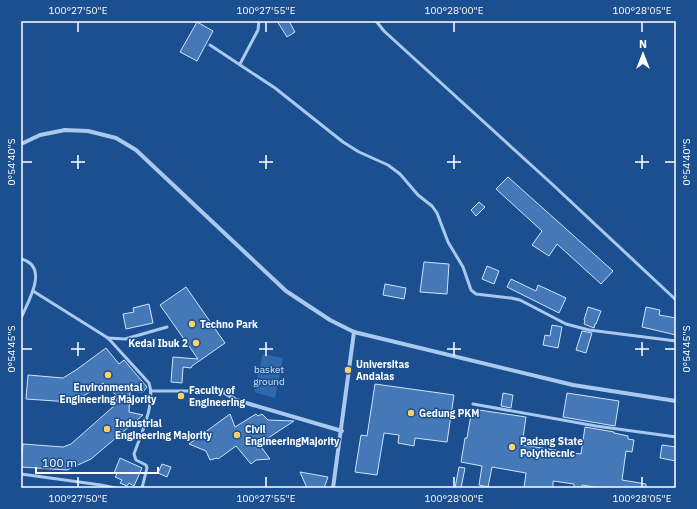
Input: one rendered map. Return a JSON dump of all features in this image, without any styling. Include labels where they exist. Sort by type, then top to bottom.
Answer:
[{"type":"street","points":[[21,144],[40,135],[65,130],[88,131],[116,138],[136,150],[286,290],[324,317],[354,332],[573,385],[676,402]]},
{"type":"street","points":[[333,488],[354,332]]},
{"type":"street","points":[[222,391],[236,400],[342,430]]},
{"type":"lane","points":[[240,64],[258,30],[259,21]]},
{"type":"lane","points":[[376,21],[384,31],[552,184],[676,300]]},
{"type":"lane","points":[[210,45],[275,88],[343,142],[359,152],[388,165],[400,174],[418,195],[432,206],[437,213],[448,242],[463,267],[471,290],[476,294],[520,300],[554,319],[566,324],[583,328],[676,341]]},
{"type":"lane","points":[[21,258],[30,262],[33,266],[35,277],[34,291],[21,318]]},
{"type":"lane","points":[[34,291],[108,338],[149,383],[151,391],[149,408],[134,454],[136,460],[146,465],[147,468],[142,488]]},
{"type":"lane","points":[[108,338],[125,339],[168,327]]},
{"type":"lane","points":[[151,391],[222,391]]},
{"type":"lane","points":[[473,404],[596,426],[676,437]]},
{"type":"lane","points":[[21,474],[101,484],[115,488]]},
{"type":"green space","name":"basket ground","points":[[263,354],[283,358],[275,398],[254,392]]},
{"type":"building","points":[[277,21],[289,21],[295,32],[287,37]]},
{"type":"building","points":[[197,22],[213,31],[197,61],[180,52]]},
{"type":"building","points":[[508,177],[613,271],[601,284],[557,244],[549,256],[532,245],[542,231],[496,189]]},
{"type":"building","points":[[479,202],[485,207],[476,216],[471,210]]},
{"type":"building","points":[[424,262],[449,264],[447,294],[420,292]]},
{"type":"building","points":[[487,266],[499,271],[494,284],[482,279]]},
{"type":"building","points":[[511,279],[536,291],[538,285],[566,298],[559,313],[507,287]]},
{"type":"building","points":[[385,284],[406,288],[404,299],[383,295]]},
{"type":"building","name":"Techno Park","points":[[186,287],[225,343],[191,368],[183,367],[182,383],[171,382],[173,357],[198,359],[160,305]]},
{"type":"building","points":[[149,304],[153,323],[126,329],[123,314],[134,312],[133,308]]},
{"type":"building","points":[[588,307],[601,311],[594,328],[584,324]]},
{"type":"building","points":[[646,307],[660,310],[659,315],[676,318],[676,335],[642,327]]},
{"type":"building","points":[[552,325],[562,327],[558,348],[543,345],[545,335],[550,336]]},
{"type":"building","points":[[582,331],[592,333],[586,353],[576,350]]},
{"type":"building","points":[[106,348],[119,364],[124,360],[147,387],[143,392],[130,391],[129,412],[143,415],[91,459],[67,470],[21,467],[23,444],[63,447],[71,444],[114,406],[116,402],[116,395],[103,383],[82,397],[70,402],[26,399],[28,375],[63,378]]},
{"type":"building","name":"Gedung PKM","points":[[375,384],[454,395],[447,442],[415,438],[414,446],[398,443],[399,435],[384,433],[377,475],[355,472],[361,435],[367,436]]},
{"type":"building","points":[[503,393],[513,395],[511,408],[501,406]]},
{"type":"building","points":[[567,393],[619,401],[615,426],[563,417]]},
{"type":"building","points":[[472,409],[526,417],[522,445],[581,454],[585,427],[628,436],[628,439],[634,440],[632,452],[626,451],[622,480],[646,484],[646,488],[600,488],[582,485],[582,488],[574,488],[574,484],[553,481],[553,488],[524,488],[526,473],[492,467],[488,487],[479,485],[482,466],[461,462]]},
{"type":"building","name":"Civil EngineeringMajority","points":[[230,414],[235,427],[256,414],[258,416],[262,414],[268,420],[294,421],[259,444],[270,459],[256,460],[251,464],[236,446],[218,459],[210,460],[206,451],[189,444]]},
{"type":"building","points":[[662,445],[676,447],[676,461],[660,458]]},
{"type":"building","points":[[120,458],[142,468],[134,486],[129,483],[127,486],[120,483],[122,480],[115,477],[117,474],[114,473]]},
{"type":"building","points":[[162,464],[171,467],[167,477],[158,473]]},
{"type":"building","points":[[459,467],[465,468],[461,488],[455,488]]},
{"type":"building","points":[[300,472],[328,477],[324,488],[307,488]]},
{"type":"place","name":"Techno Park","points":[[192,324]]},
{"type":"place","name":"Kedai Ibuk 2","points":[[196,343]]},
{"type":"place","name":"Universitas Andalas","points":[[348,370]]},
{"type":"place","name":"Environmental Engineering Majority","points":[[108,375]]},
{"type":"place","name":"Faculty of Engineering","points":[[181,396]]},
{"type":"place","name":"Gedung PKM","points":[[411,413]]},
{"type":"place","name":"Industrial Engineering Majority","points":[[107,429]]},
{"type":"place","name":"Civil EngineeringMajority","points":[[237,435]]},
{"type":"place","name":"Padang State Polythecnic","points":[[512,447]]}]
